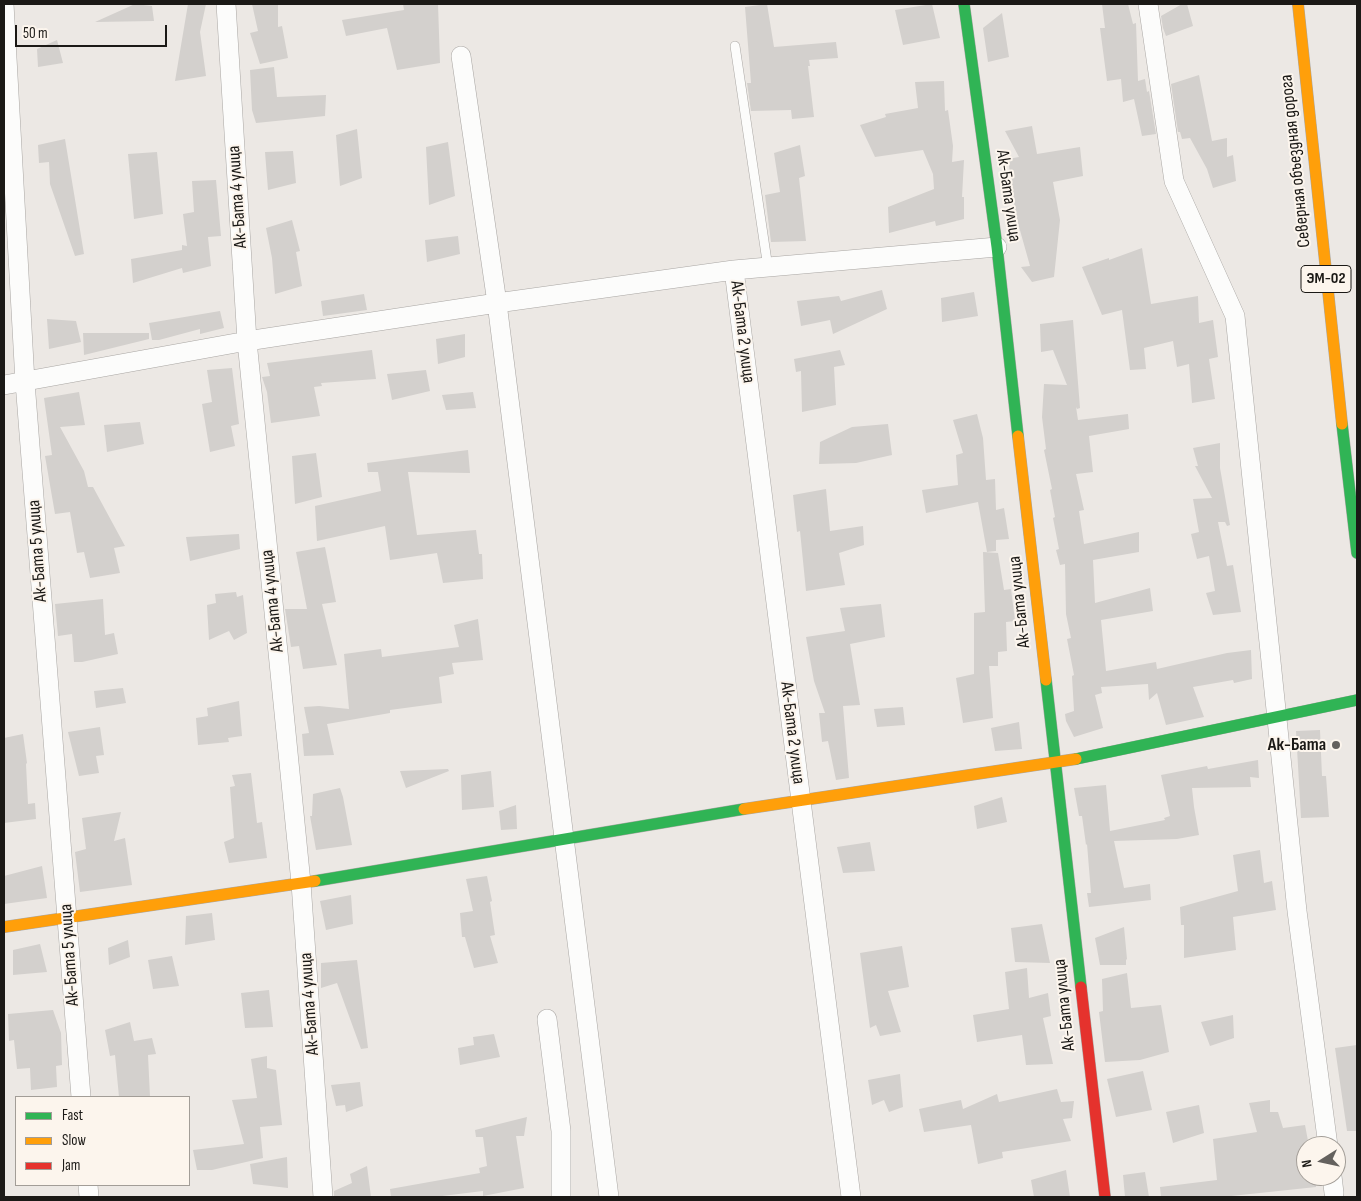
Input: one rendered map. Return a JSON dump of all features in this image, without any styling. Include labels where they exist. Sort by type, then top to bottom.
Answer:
[{"type":"main road","name":"Ак-Бата улица","points":[[964,4],[997,247],[1105,1197]]},
{"type":"main road","name":"Северная объездная дорога","points":[[1298,4],[1357,553]]},
{"type":"main road","points":[[4,927],[302,883],[800,800],[1056,763],[1357,700]]},
{"type":"street","name":"Ак-Бата 5 улица","points":[[4,4],[25,382],[81,1096]]},
{"type":"street","name":"Ак-Бата 4 улица","points":[[226,4],[247,341],[302,883],[323,1197]]},
{"type":"street","points":[[1148,4],[1174,181],[1235,316],[1297,911],[1327,1136]]},
{"type":"street","points":[[461,56],[497,303],[608,1197]]},
{"type":"street","points":[[4,385],[247,341],[497,303],[734,270],[997,247]]},
{"type":"street","name":"Ак-Бата 2 улица","points":[[734,270],[851,1197]]},
{"type":"street","points":[[547,1019],[561,1131],[561,1197]]},
{"type":"lane","name":"Ак-Бата 2 улица","points":[[735,46],[768,268]]},
{"type":"building","points":[[135,4],[152,6],[154,21],[95,22]]},
{"type":"building","points":[[188,4],[206,4],[200,32],[206,76],[175,81]]},
{"type":"building","points":[[252,4],[278,4],[278,27],[282,26],[288,58],[260,64],[250,33],[258,31]]},
{"type":"building","points":[[403,4],[438,4],[440,63],[397,70],[387,28],[346,36],[342,20],[404,10]]},
{"type":"building","points":[[767,4],[774,47],[836,42],[838,58],[809,60],[810,66],[808,66],[814,117],[792,119],[791,110],[751,111],[747,83],[751,83],[745,7]]},
{"type":"building","points":[[932,4],[940,38],[903,45],[895,10]]},
{"type":"building","points":[[1102,4],[1128,4],[1133,24],[1136,23],[1138,81],[1145,79],[1147,92],[1149,91],[1156,134],[1142,136],[1134,99],[1123,102],[1121,79],[1107,81],[1100,28],[1105,28]]},
{"type":"building","points":[[1182,4],[1187,4],[1193,26],[1166,36],[1161,16]]},
{"type":"building","points":[[1002,13],[1009,57],[988,62],[983,28]]},
{"type":"building","points":[[57,40],[63,63],[38,67],[37,49]]},
{"type":"building","points":[[274,67],[277,97],[326,95],[325,116],[256,123],[252,110],[250,70]]},
{"type":"building","points":[[1199,75],[1212,141],[1227,138],[1227,157],[1233,155],[1236,181],[1213,188],[1207,169],[1190,138],[1182,139],[1180,132],[1178,132],[1171,84]]},
{"type":"building","points":[[944,81],[945,111],[948,110],[953,146],[952,162],[964,160],[962,197],[964,197],[964,219],[936,226],[935,221],[889,233],[888,207],[934,189],[933,174],[923,150],[875,157],[860,125],[886,117],[885,114],[918,108],[915,82]]},
{"type":"building","points":[[1032,126],[1037,154],[1080,147],[1083,176],[1053,182],[1060,220],[1054,277],[1032,282],[1021,267],[1030,266],[1016,216],[1008,159],[1019,157],[1005,131]]},
{"type":"building","points":[[357,129],[362,178],[340,186],[336,135]]},
{"type":"building","points":[[65,139],[84,254],[75,256],[50,184],[49,162],[39,163],[38,145]]},
{"type":"building","points":[[448,142],[455,196],[429,205],[426,147]]},
{"type":"building","points":[[800,145],[805,176],[799,178],[806,241],[771,242],[765,195],[780,192],[774,153]]},
{"type":"building","points":[[293,151],[296,183],[268,190],[265,152]]},
{"type":"building","points":[[157,152],[163,214],[134,219],[128,154]]},
{"type":"building","points":[[216,180],[221,236],[208,237],[211,266],[183,273],[182,268],[133,283],[131,259],[182,250],[182,245],[187,246],[183,214],[194,212],[192,181]]},
{"type":"building","points":[[292,220],[300,251],[296,252],[302,286],[275,294],[272,258],[266,228]]},
{"type":"building","points":[[458,236],[460,254],[427,262],[425,240]]},
{"type":"building","points":[[1142,248],[1151,304],[1198,296],[1199,323],[1213,320],[1218,357],[1209,359],[1215,399],[1192,403],[1189,364],[1177,367],[1173,341],[1144,348],[1146,369],[1130,370],[1122,310],[1102,315],[1082,267]]},
{"type":"building","points":[[882,290],[887,309],[833,334],[830,320],[801,326],[797,301],[839,296],[841,301]]},
{"type":"building","points":[[974,292],[978,316],[942,322],[941,298]]},
{"type":"building","points":[[364,294],[367,310],[323,316],[321,301]]},
{"type":"building","points":[[220,311],[224,328],[200,334],[200,329],[159,340],[152,340],[149,323]]},
{"type":"building","points":[[47,319],[76,321],[81,342],[49,349]]},
{"type":"building","points":[[1073,320],[1080,408],[1077,409],[1076,407],[1078,420],[1128,414],[1129,429],[1089,436],[1093,472],[1076,474],[1084,510],[1079,511],[1084,544],[1139,532],[1139,552],[1093,560],[1095,603],[1150,588],[1153,611],[1101,620],[1106,671],[1156,662],[1157,669],[1227,653],[1251,650],[1252,679],[1234,683],[1233,680],[1193,687],[1204,717],[1166,725],[1157,693],[1149,700],[1148,684],[1101,687],[1102,693],[1095,695],[1103,728],[1074,737],[1066,721],[1065,714],[1074,711],[1072,676],[1074,675],[1067,639],[1071,638],[1066,614],[1065,564],[1060,565],[1056,550],[1059,549],[1053,518],[1055,517],[1050,490],[1052,489],[1044,450],[1046,449],[1042,417],[1044,384],[1067,385],[1053,350],[1041,352],[1040,324]]},
{"type":"building","points":[[83,333],[149,333],[149,339],[84,355]]},
{"type":"building","points":[[465,334],[465,357],[438,364],[436,339]]},
{"type":"building","points":[[372,350],[376,379],[321,383],[322,386],[314,387],[320,416],[271,423],[267,392],[262,377],[270,376],[267,363]]},
{"type":"building","points":[[840,350],[845,365],[834,367],[836,405],[802,412],[801,371],[796,372],[794,359]]},
{"type":"building","points":[[232,368],[239,424],[231,426],[235,446],[210,452],[202,404],[212,402],[207,370]]},
{"type":"building","points":[[426,370],[430,391],[392,400],[387,374]]},
{"type":"building","points":[[79,392],[85,425],[60,427],[84,471],[88,487],[93,487],[125,546],[114,548],[120,573],[90,578],[84,552],[77,553],[70,512],[55,514],[45,456],[52,455],[44,398]]},
{"type":"building","points":[[473,392],[476,408],[446,410],[442,395]]},
{"type":"building","points":[[977,414],[983,438],[986,480],[995,479],[996,510],[1004,508],[1009,539],[996,540],[996,551],[987,552],[978,502],[926,513],[922,490],[958,485],[956,455],[963,453],[953,420]]},
{"type":"building","points":[[140,422],[144,444],[107,452],[104,425]]},
{"type":"building","points":[[888,424],[892,455],[856,463],[819,464],[820,442],[852,427]]},
{"type":"building","points":[[1220,443],[1220,468],[1230,525],[1227,526],[1225,522],[1218,522],[1227,566],[1233,565],[1241,612],[1213,615],[1206,593],[1215,591],[1209,556],[1197,559],[1191,534],[1199,532],[1193,499],[1212,498],[1195,466],[1198,466],[1193,448]]},
{"type":"building","points":[[468,450],[470,473],[408,472],[417,535],[476,530],[479,554],[482,554],[483,579],[443,583],[437,553],[390,560],[385,526],[317,541],[315,506],[381,491],[378,472],[368,472],[367,463]]},
{"type":"building","points":[[316,453],[322,497],[295,504],[292,456]]},
{"type":"building","points":[[826,489],[830,531],[863,526],[864,545],[839,553],[845,585],[806,591],[800,531],[797,532],[793,495]]},
{"type":"building","points":[[239,534],[240,549],[190,561],[186,537]]},
{"type":"building","points":[[325,547],[336,602],[322,604],[337,665],[303,669],[299,646],[291,647],[285,609],[307,609],[296,552]]},
{"type":"building","points":[[983,552],[998,553],[1004,590],[1011,589],[1015,621],[1006,622],[1007,651],[998,652],[998,666],[989,666],[993,718],[963,723],[956,678],[974,674],[974,613],[985,612]]},
{"type":"building","points":[[236,592],[237,597],[243,595],[247,633],[234,640],[229,631],[209,640],[207,605],[216,603],[215,594]]},
{"type":"building","points":[[103,599],[105,635],[114,633],[118,654],[74,662],[72,634],[58,636],[55,604]]},
{"type":"building","points":[[881,604],[885,637],[850,644],[860,705],[843,706],[849,778],[836,780],[828,741],[822,742],[819,713],[825,713],[814,681],[806,637],[845,631],[840,608]]},
{"type":"building","points":[[478,619],[483,660],[452,663],[454,674],[439,677],[442,703],[390,710],[390,713],[327,724],[334,755],[304,756],[302,734],[309,733],[304,707],[319,706],[349,709],[344,654],[381,649],[382,657],[459,647],[454,625]]},
{"type":"building","points":[[123,688],[126,703],[96,708],[94,691]]},
{"type":"building","points":[[239,701],[242,736],[228,738],[229,742],[198,745],[196,718],[208,716],[207,708]]},
{"type":"building","points":[[903,707],[905,725],[877,727],[874,709]]},
{"type":"building","points":[[1019,722],[1022,749],[995,751],[991,728]]},
{"type":"building","points":[[100,727],[104,755],[96,756],[99,773],[79,776],[68,732]]},
{"type":"building","points":[[1320,730],[1322,776],[1326,776],[1329,817],[1301,818],[1296,731]]},
{"type":"building","points":[[23,734],[27,763],[28,804],[35,803],[36,819],[4,823],[4,738]]},
{"type":"building","points":[[1258,760],[1259,778],[1250,777],[1251,787],[1192,788],[1199,835],[1177,839],[1114,841],[1124,888],[1150,884],[1151,900],[1089,907],[1087,893],[1091,893],[1087,844],[1074,788],[1106,785],[1110,831],[1165,820],[1164,818],[1170,816],[1161,775],[1207,766],[1208,769]]},
{"type":"building","points":[[448,769],[449,771],[406,788],[400,771]]},
{"type":"building","points":[[491,771],[494,807],[462,810],[461,775]]},
{"type":"building","points":[[251,773],[257,823],[262,822],[267,858],[229,863],[224,842],[234,838],[230,787],[235,786],[232,775]]},
{"type":"building","points":[[340,788],[352,845],[316,850],[310,816],[312,816],[313,794]]},
{"type":"building","points":[[1002,797],[1007,822],[977,829],[974,806]]},
{"type":"building","points":[[516,805],[517,829],[501,830],[499,811]]},
{"type":"building","points":[[121,812],[114,841],[125,838],[132,885],[80,892],[75,852],[86,849],[82,818]]},
{"type":"building","points":[[870,842],[875,871],[843,873],[837,847]]},
{"type":"building","points":[[1260,850],[1264,883],[1272,881],[1276,910],[1233,917],[1236,950],[1184,958],[1184,925],[1181,925],[1180,907],[1238,891],[1233,855]]},
{"type":"building","points":[[42,866],[47,898],[4,904],[4,876]]},
{"type":"building","points":[[487,876],[492,901],[490,902],[495,935],[490,936],[498,963],[474,968],[465,937],[462,937],[460,913],[473,911],[466,879]]},
{"type":"building","points":[[351,895],[353,924],[326,930],[320,901]]},
{"type":"building","points":[[212,913],[215,940],[185,945],[186,916]]},
{"type":"building","points":[[1042,924],[1050,963],[1015,962],[1011,928]]},
{"type":"building","points":[[1124,927],[1126,965],[1100,965],[1095,938]]},
{"type":"building","points":[[128,940],[130,957],[109,965],[108,948]]},
{"type":"building","points":[[40,944],[47,972],[13,975],[13,950]]},
{"type":"building","points":[[902,946],[909,987],[888,991],[901,1032],[880,1036],[876,1025],[870,1028],[860,953]]},
{"type":"building","points":[[172,956],[179,986],[153,989],[148,960]]},
{"type":"building","points":[[357,960],[368,1048],[361,1049],[337,983],[321,988],[321,963]]},
{"type":"building","points":[[1027,968],[1029,998],[1048,993],[1051,1016],[1043,1018],[1053,1064],[1026,1065],[1022,1035],[977,1042],[973,1015],[1009,1009],[1005,972]]},
{"type":"building","points":[[1127,973],[1131,1008],[1161,1005],[1169,1052],[1140,1060],[1105,1062],[1099,1012],[1103,1011],[1102,979]]},
{"type":"building","points":[[269,990],[273,1027],[245,1028],[241,993]]},
{"type":"building","points":[[53,1010],[61,1033],[62,1065],[56,1066],[57,1087],[31,1090],[30,1068],[17,1069],[14,1040],[9,1041],[8,1014]]},
{"type":"building","points":[[1233,1015],[1234,1038],[1210,1046],[1201,1022]]},
{"type":"building","points":[[130,1022],[134,1041],[152,1038],[156,1054],[148,1055],[150,1096],[119,1096],[115,1055],[110,1056],[105,1030]]},
{"type":"building","points":[[494,1034],[500,1057],[460,1065],[458,1048],[474,1045],[473,1037]]},
{"type":"building","points":[[1357,1045],[1357,1131],[1347,1131],[1335,1048]]},
{"type":"building","points":[[267,1056],[267,1068],[276,1070],[282,1125],[260,1127],[263,1158],[212,1170],[197,1170],[193,1150],[244,1144],[232,1100],[257,1098],[251,1059]]},
{"type":"building","points":[[1143,1071],[1152,1110],[1116,1117],[1107,1079]]},
{"type":"building","points":[[900,1074],[903,1107],[889,1112],[884,1100],[872,1105],[868,1080]]},
{"type":"building","points":[[360,1082],[363,1106],[346,1112],[345,1105],[336,1106],[331,1085]]},
{"type":"building","points":[[1057,1089],[1061,1102],[1074,1101],[1072,1118],[1063,1119],[1071,1141],[1002,1152],[1003,1158],[978,1164],[971,1125],[924,1132],[919,1109],[961,1100],[963,1109],[997,1094],[999,1102]]},
{"type":"building","points":[[1270,1100],[1270,1112],[1278,1112],[1283,1128],[1305,1125],[1307,1136],[1296,1136],[1296,1186],[1316,1187],[1222,1197],[1161,1197],[1160,1187],[1217,1180],[1213,1139],[1257,1132],[1249,1103]]},
{"type":"building","points":[[1199,1105],[1204,1133],[1173,1143],[1166,1112]]},
{"type":"building","points":[[527,1117],[524,1136],[516,1136],[524,1188],[483,1196],[483,1191],[434,1197],[391,1197],[390,1189],[480,1173],[479,1168],[487,1166],[483,1137],[476,1137],[475,1130]]},
{"type":"building","points":[[287,1157],[288,1188],[253,1184],[250,1164]]},
{"type":"building","points":[[367,1166],[371,1197],[334,1197],[334,1191],[352,1183],[350,1174]]},
{"type":"building","points":[[1066,1170],[1070,1197],[1034,1197],[1031,1180]]},
{"type":"building","points":[[1145,1172],[1149,1197],[1125,1197],[1123,1175]]},
{"type":"traffic: fast","points":[[964,4],[997,247],[1018,436]]},
{"type":"traffic: fast","points":[[1342,424],[1357,553]]},
{"type":"traffic: fast","points":[[1046,680],[1081,987]]},
{"type":"traffic: fast","points":[[1076,759],[1357,700]]},
{"type":"traffic: fast","points":[[315,881],[744,809]]},
{"type":"traffic: slow","points":[[1298,4],[1342,424]]},
{"type":"traffic: slow","points":[[1018,436],[1046,680]]},
{"type":"traffic: slow","points":[[744,809],[1076,759]]},
{"type":"traffic: slow","points":[[4,927],[315,881]]},
{"type":"traffic: jam","points":[[1081,987],[1105,1197]]},
{"type":"place","name":"Ак-Бата","points":[[1336,745]]}]
